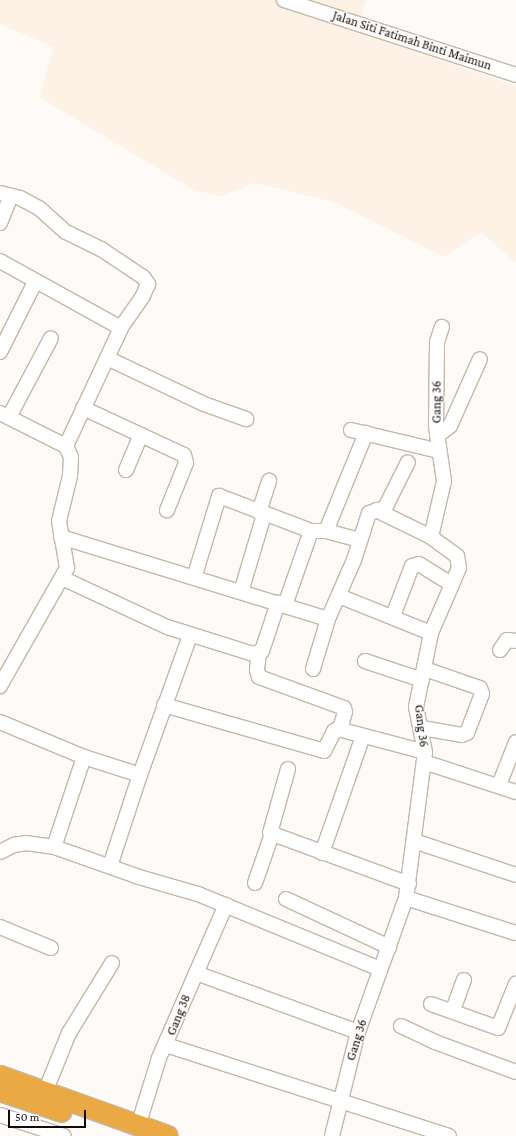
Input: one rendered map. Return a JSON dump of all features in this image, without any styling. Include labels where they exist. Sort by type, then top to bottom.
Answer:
[{"type":"highway","points":[[0,1076],[45,1092],[135,1131]]},
{"type":"highway","points":[[0,1091],[135,1131],[168,1136]]},
{"type":"street","name":"Jalan Siti Fatimah Binti Maimun","points":[[284,0],[516,75]]},
{"type":"street","points":[[0,223],[6,195],[38,208],[66,232],[101,250],[143,276],[148,284],[143,296],[121,328],[66,446]]},
{"type":"street","points":[[0,262],[121,328]]},
{"type":"street","points":[[0,352],[36,282]]},
{"type":"street","name":"Gang 36","points":[[332,1136],[340,1099],[358,1032],[406,898],[425,757],[422,728],[416,707],[431,634],[452,584],[459,561],[430,537],[444,482],[437,436],[437,342],[442,327]]},
{"type":"street","points":[[0,686],[67,568],[59,521],[70,476],[71,457],[66,446],[5,415],[51,338]]},
{"type":"street","points":[[107,358],[204,404],[246,419]]},
{"type":"street","points":[[437,436],[450,426],[480,359]]},
{"type":"street","points":[[83,408],[184,455],[186,463],[167,510]]},
{"type":"street","points":[[351,430],[366,432],[439,451]]},
{"type":"street","points":[[326,531],[366,432]]},
{"type":"street","points":[[126,470],[141,435]]},
{"type":"street","points":[[314,669],[328,619],[340,596],[354,560],[359,540],[369,513],[385,508],[408,462]]},
{"type":"street","points":[[241,592],[269,481]]},
{"type":"street","points":[[194,578],[219,496],[311,531],[326,531],[359,540]]},
{"type":"street","points":[[376,510],[430,537]]},
{"type":"street","points":[[311,531],[282,604],[259,653],[257,670],[259,677],[344,708],[346,712],[340,729]]},
{"type":"street","points":[[61,537],[328,619]]},
{"type":"street","points":[[393,616],[412,566],[419,564],[452,584]]},
{"type":"street","points":[[62,578],[160,624],[252,654],[259,653]]},
{"type":"street","points":[[340,596],[393,616],[431,634]]},
{"type":"street","points":[[110,866],[164,705],[190,635]]},
{"type":"street","points":[[500,650],[507,640],[516,641]]},
{"type":"street","points":[[365,661],[480,688],[482,694],[466,733],[461,735],[422,728]]},
{"type":"street","points":[[164,705],[324,750],[334,731],[340,729],[425,757],[516,792]]},
{"type":"street","points":[[0,722],[84,757],[140,775]]},
{"type":"street","points":[[322,853],[363,736]]},
{"type":"street","points":[[499,785],[516,742]]},
{"type":"street","points":[[54,847],[84,757]]},
{"type":"street","points":[[255,883],[272,834],[270,833],[288,769]]},
{"type":"street","points":[[272,834],[409,884]]},
{"type":"street","points":[[414,841],[516,875]]},
{"type":"street","points":[[0,852],[14,845],[26,843],[54,847],[226,905],[380,969]]},
{"type":"street","points":[[406,898],[516,934]]},
{"type":"street","points":[[286,899],[389,947]]},
{"type":"street","name":"Gang 38","points":[[135,1131],[159,1058],[226,905]]},
{"type":"street","points":[[0,927],[51,948]]},
{"type":"street","points":[[45,1092],[69,1033],[112,963]]},
{"type":"street","points":[[196,973],[358,1032]]},
{"type":"street","points":[[453,1010],[464,980]]},
{"type":"street","points":[[431,1004],[453,1010],[498,1028],[515,989]]},
{"type":"street","points":[[401,1026],[435,1042],[516,1072]]},
{"type":"street","points":[[166,1045],[340,1099],[449,1136]]},
{"type":"street","points":[[0,1115],[64,1136]]},
{"type":"shaded area","points":[[0,0],[366,0],[356,31],[516,86],[516,263],[481,232],[444,257],[334,202],[255,183],[221,196],[194,190],[39,97],[54,47],[0,24]]}]
